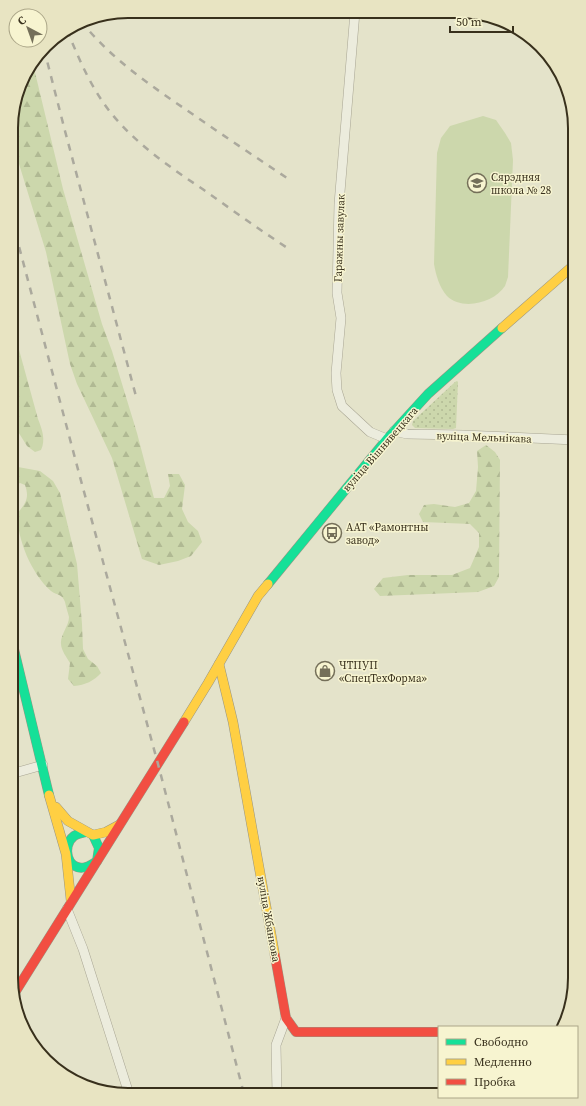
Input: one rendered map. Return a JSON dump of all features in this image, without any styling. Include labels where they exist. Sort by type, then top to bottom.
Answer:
[{"type":"main road","name":"вуліца Вішнявецкага","points":[[18,987],[158,764],[219,664],[258,596],[387,439],[428,394],[568,270]]},
{"type":"main road","name":"вуліца Жбанкова","points":[[219,664],[233,722],[286,1018]]},
{"type":"main road","points":[[18,665],[50,799],[66,854],[69,861],[77,867],[88,867],[97,861],[99,848],[90,834],[73,825],[64,818],[50,799]]},
{"type":"main road","points":[[69,905],[66,854],[67,846],[70,840],[76,835],[106,832],[119,825]]},
{"type":"main road","points":[[286,1018],[296,1032],[438,1032]]},
{"type":"street","name":"Гаражны завулак","points":[[354,18],[339,204],[337,293],[341,318],[336,373],[337,390],[342,406],[370,432],[387,439]]},
{"type":"street","name":"вуліца Мельнікава","points":[[394,431],[407,434],[568,440]]},
{"type":"street","points":[[18,772],[43,765]]},
{"type":"street","points":[[69,905],[127,1088]]},
{"type":"street","points":[[277,1088],[276,1045],[286,1018]]},
{"type":"green space","points":[[35,71],[63,189],[102,324],[112,351],[137,433],[154,498],[164,498],[170,486],[168,474],[179,474],[185,485],[182,509],[188,522],[198,531],[202,542],[191,556],[178,561],[159,565],[142,559],[112,458],[77,384],[70,364],[46,252],[18,161],[19,114],[26,86]]},
{"type":"green space","points":[[483,116],[496,120],[511,143],[513,160],[508,277],[505,286],[493,297],[486,301],[469,304],[453,301],[447,296],[438,281],[434,264],[437,153],[441,138],[450,126]]},
{"type":"green space","points":[[18,346],[43,434],[41,450],[35,452],[27,446],[18,432]]},
{"type":"green space","points":[[457,381],[456,428],[415,428],[412,425],[413,421]]},
{"type":"green space","points":[[486,445],[495,452],[500,460],[499,577],[494,586],[478,592],[380,596],[374,589],[383,578],[408,575],[452,575],[470,568],[479,547],[479,533],[470,524],[423,522],[419,514],[424,505],[434,504],[455,507],[469,503],[476,491],[478,467],[477,451]]},
{"type":"green space","points":[[18,467],[40,471],[53,481],[60,493],[77,564],[83,649],[88,659],[97,666],[101,673],[89,682],[82,685],[74,686],[68,679],[70,663],[61,646],[62,637],[69,620],[64,599],[53,593],[37,575],[23,545],[18,524],[18,513],[26,501],[27,494],[25,485],[20,483],[18,484]]},
{"type":"railway","points":[[86,27],[118,59],[145,81],[287,178]]},
{"type":"railway","points":[[69,35],[97,94],[111,113],[131,135],[167,164],[289,249]]},
{"type":"railway","points":[[45,55],[137,400]]},
{"type":"railway","points":[[18,243],[158,764],[242,1088]]},
{"type":"traffic: fast","points":[[268,584],[387,439],[428,394],[502,328]]},
{"type":"traffic: fast","points":[[18,666],[49,795]]},
{"type":"traffic: fast","points":[[86,832],[78,834],[70,840],[67,852],[70,862],[74,866],[79,868],[86,867],[97,861],[99,848],[93,835]]},
{"type":"traffic: slow","points":[[502,328],[568,270]]},
{"type":"traffic: slow","points":[[184,722],[258,596],[268,584]]},
{"type":"traffic: slow","points":[[219,664],[233,722],[275,956]]},
{"type":"traffic: slow","points":[[49,795],[66,854],[71,901]]},
{"type":"traffic: slow","points":[[56,807],[68,821],[93,835],[106,832],[119,825]]},
{"type":"traffic: jam","points":[[18,987],[184,722]]},
{"type":"traffic: jam","points":[[275,956],[286,1018],[296,1032],[438,1032]]},
{"type":"place","name":"Сярэдняя школа № 28","points":[[477,183]]},
{"type":"place","name":"ААТ «Рамонтны завод»","points":[[332,533]]},
{"type":"place","name":"ЧТПУП «СпецТехФорма»","points":[[325,671]]}]
